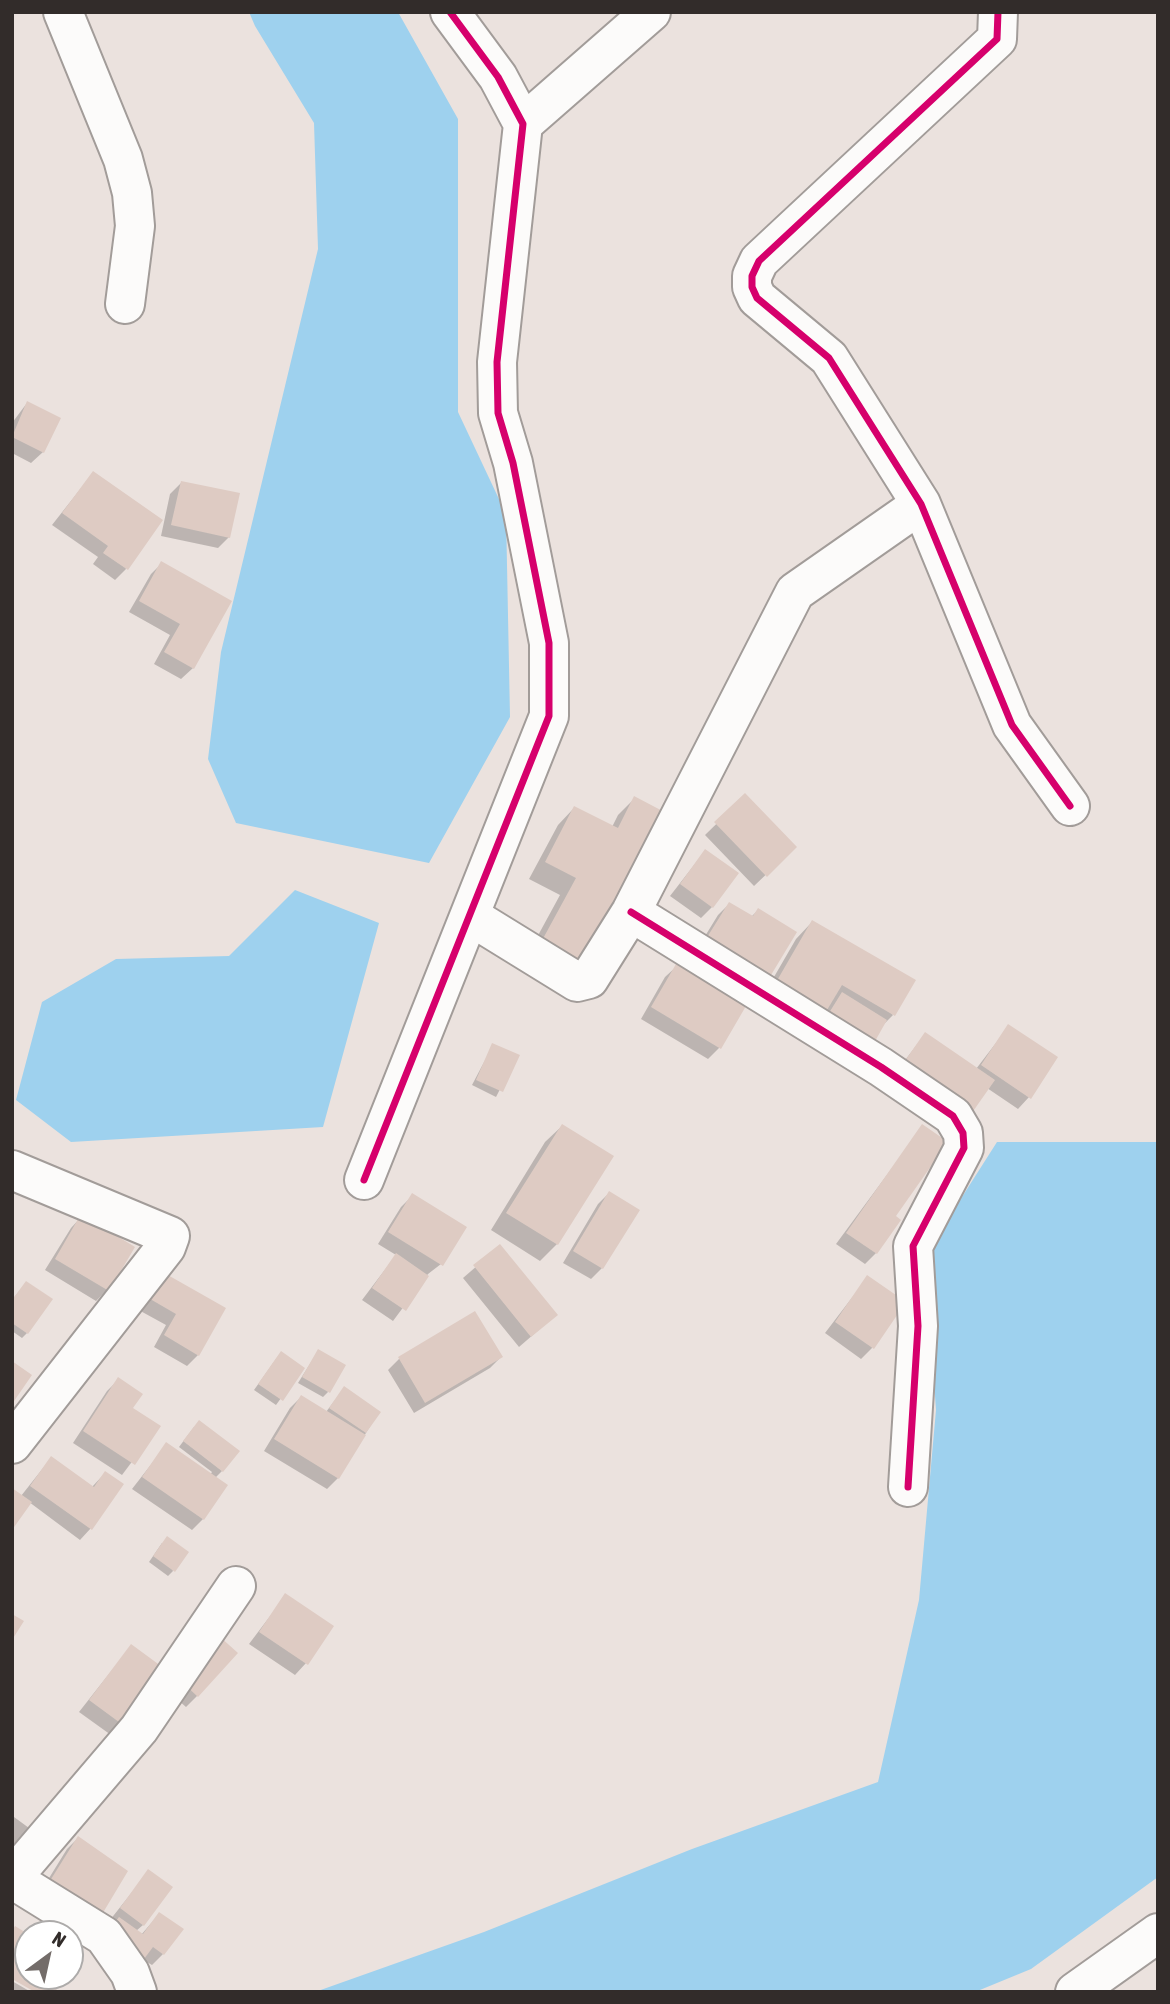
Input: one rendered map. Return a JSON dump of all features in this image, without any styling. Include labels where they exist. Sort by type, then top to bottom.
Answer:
[{"type":"street","points":[[63,12],[123,159],[132,192],[135,226],[125,304]]},
{"type":"street","points":[[364,1180],[549,716],[549,643],[513,463],[498,413],[497,362],[523,124],[498,76],[450,12]]},
{"type":"street","points":[[523,124],[650,12]]},
{"type":"street","points":[[998,12],[997,39],[759,261],[752,276],[757,298],[829,358],[921,504],[1012,725],[1070,806]]},
{"type":"street","points":[[470,916],[577,982],[592,975],[631,912],[795,592],[921,504]]},
{"type":"street","points":[[631,912],[881,1067],[953,1116],[963,1133],[964,1148],[913,1245],[918,1326],[908,1487]]},
{"type":"street","points":[[12,1170],[170,1236],[166,1247],[12,1444]]},
{"type":"street","points":[[137,1992],[130,1973],[104,1936],[12,1878],[139,1729],[236,1586]]},
{"type":"street","points":[[1075,1992],[1158,1933]]},
{"type":"water","points":[[249,12],[398,12],[458,119],[458,412],[506,514],[510,717],[429,863],[236,823],[208,759],[221,652],[318,249],[314,123]]},
{"type":"water","points":[[295,890],[379,923],[323,1127],[71,1142],[16,1100],[42,1002],[116,959],[229,956]]},
{"type":"water","points":[[997,1142],[1158,1142],[1158,1877],[1031,1969],[975,1992],[315,1992],[484,1932],[692,1849],[878,1782],[919,1600],[936,1410],[925,1255]]},
{"type":"building","points":[[27,401],[61,418],[44,453],[12,437]]},
{"type":"building","points":[[93,471],[163,520],[128,570],[103,553],[108,546],[62,513]]},
{"type":"building","points":[[181,481],[240,493],[230,538],[171,525]]},
{"type":"building","points":[[161,561],[232,601],[194,669],[164,652],[180,624],[139,601]]},
{"type":"building","points":[[745,793],[797,847],[767,877],[714,822]]},
{"type":"building","points":[[634,796],[672,816],[641,851],[579,968],[539,946],[576,878],[545,862],[574,806],[618,828]]},
{"type":"building","points":[[705,849],[739,873],[713,908],[680,884]]},
{"type":"building","points":[[729,902],[753,916],[758,908],[797,932],[765,985],[701,947]]},
{"type":"building","points":[[812,920],[916,980],[895,1016],[842,985],[821,1020],[771,991]]},
{"type":"building","points":[[676,964],[746,1006],[721,1049],[651,1007]]},
{"type":"building","points":[[842,992],[887,1020],[870,1050],[824,1021]]},
{"type":"building","points":[[1008,1024],[1058,1057],[1031,1099],[981,1065]]},
{"type":"building","points":[[925,1032],[995,1080],[969,1117],[900,1068]]},
{"type":"building","points":[[492,1043],[520,1055],[503,1092],[476,1080]]},
{"type":"building","points":[[562,1124],[614,1156],[558,1245],[506,1213]]},
{"type":"building","points":[[922,1124],[948,1142],[896,1216],[901,1220],[877,1254],[846,1233]]},
{"type":"building","points":[[609,1191],[640,1210],[603,1269],[573,1251]]},
{"type":"building","points":[[412,1193],[467,1227],[443,1266],[388,1232]]},
{"type":"building","points":[[81,1214],[135,1247],[109,1291],[55,1259]]},
{"type":"building","points":[[500,1244],[558,1315],[531,1337],[473,1265]]},
{"type":"building","points":[[396,1253],[429,1276],[406,1311],[372,1288]]},
{"type":"building","points":[[159,1270],[226,1308],[199,1356],[164,1335],[176,1314],[145,1296]]},
{"type":"building","points":[[867,1275],[906,1302],[874,1349],[835,1322]]},
{"type":"building","points":[[26,1281],[53,1299],[28,1334],[12,1323],[12,1300]]},
{"type":"building","points":[[475,1311],[503,1357],[425,1403],[398,1357]]},
{"type":"building","points":[[318,1349],[346,1365],[330,1393],[302,1377]]},
{"type":"building","points":[[281,1351],[305,1368],[283,1401],[258,1384]]},
{"type":"building","points":[[12,1361],[32,1375],[12,1404]]},
{"type":"building","points":[[118,1377],[143,1394],[133,1408],[161,1426],[135,1465],[83,1431]]},
{"type":"building","points":[[344,1386],[381,1412],[366,1433],[329,1408]]},
{"type":"building","points":[[301,1395],[366,1435],[339,1479],[274,1439]]},
{"type":"building","points":[[199,1420],[240,1451],[223,1472],[183,1441]]},
{"type":"building","points":[[166,1442],[228,1485],[204,1520],[142,1477]]},
{"type":"building","points":[[51,1456],[94,1487],[105,1471],[124,1484],[92,1530],[30,1486]]},
{"type":"building","points":[[12,1488],[32,1502],[12,1530]]},
{"type":"building","points":[[167,1536],[189,1552],[175,1572],[153,1556]]},
{"type":"building","points":[[285,1593],[334,1626],[308,1665],[259,1632]]},
{"type":"building","points":[[12,1614],[24,1621],[12,1640]]},
{"type":"building","points":[[219,1636],[238,1653],[198,1697],[180,1680]]},
{"type":"building","points":[[131,1644],[165,1669],[123,1725],[89,1700]]},
{"type":"building","points":[[78,1836],[128,1871],[101,1916],[48,1884]]},
{"type":"building","points":[[148,1869],[173,1887],[144,1926],[120,1908]]},
{"type":"building","points":[[159,1912],[184,1929],[164,1955],[153,1947],[138,1967],[101,1941],[119,1917],[143,1934]]},
{"type":"building","points":[[14,1928],[14,1980],[12,1979]]},
{"type":"building","points":[[31,1990],[56,1990],[55,1992]]},
{"type":"cycle path","points":[[364,1180],[549,716],[549,643],[513,463],[498,413],[497,362],[523,124],[498,77],[450,12]]},
{"type":"cycle path","points":[[998,12],[997,39],[759,261],[752,276],[752,287],[757,298],[829,358],[921,504],[1012,725],[1070,806]]},
{"type":"cycle path","points":[[631,912],[881,1067],[953,1116],[963,1133],[964,1148],[913,1246],[918,1326],[908,1487]]}]
